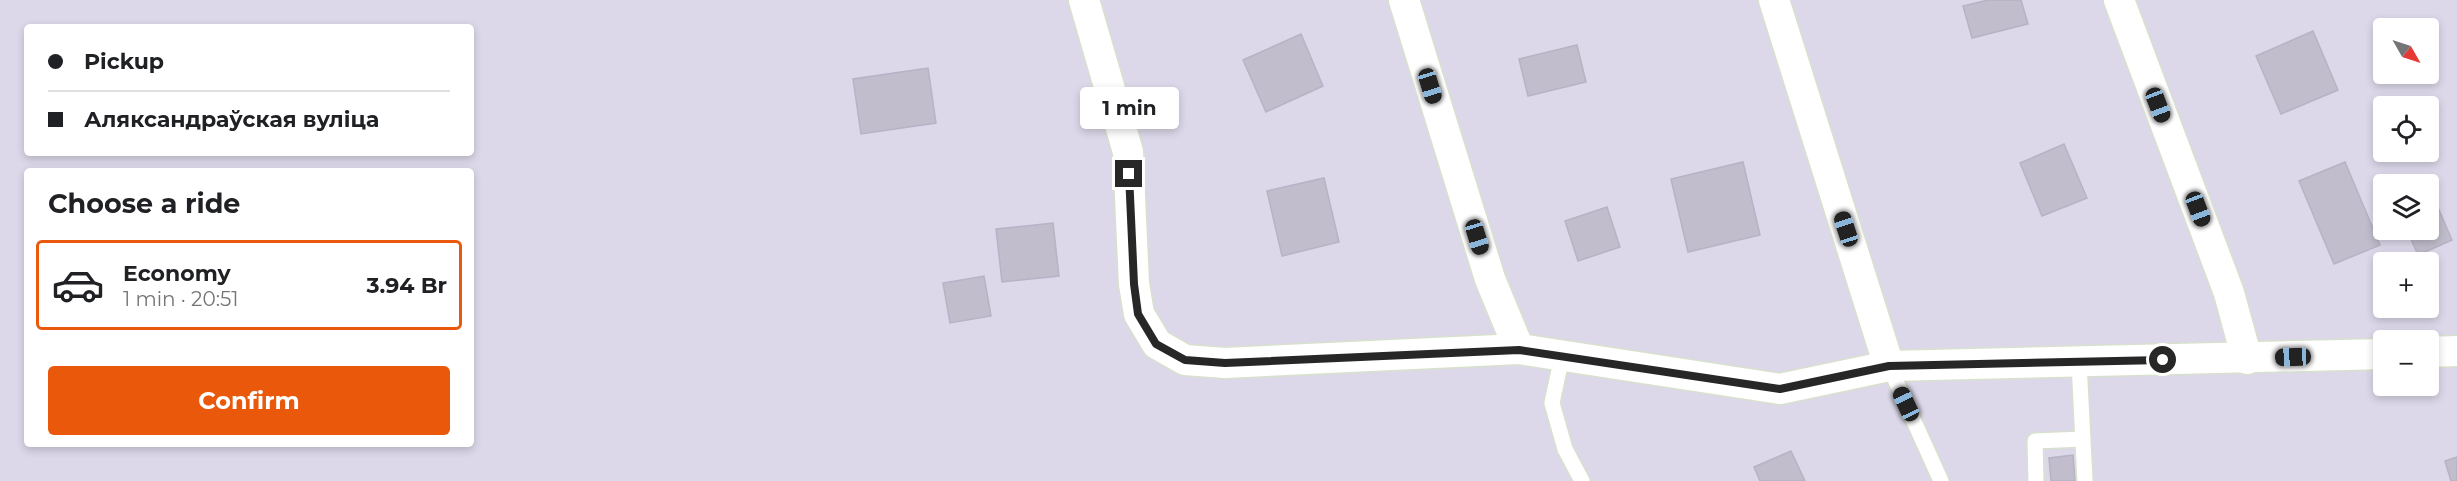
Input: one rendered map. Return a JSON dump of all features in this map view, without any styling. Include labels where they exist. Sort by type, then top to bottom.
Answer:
[{"type":"street","points":[[1084,0],[1128,152],[1134,284],[1138,314],[1156,344],[1185,360],[1225,363],[1519,350],[1780,389],[1889,366],[2373,354]]},
{"type":"street","points":[[1404,0],[1491,279],[1519,350]]},
{"type":"street","points":[[1774,0],[1889,366]]},
{"type":"street","points":[[2119,0],[2229,293],[2247,359]]},
{"type":"street","points":[[2439,352],[2457,351]]},
{"type":"lane","points":[[1562,356],[1552,403],[1565,449],[1582,481]]},
{"type":"lane","points":[[2079,362],[2085,481]]},
{"type":"lane","points":[[1889,366],[1941,481]]},
{"type":"lane","points":[[2036,481],[2035,441],[2083,439]]},
{"type":"building","points":[[1988,0],[2021,0],[2028,24],[1972,38],[1963,6]]},
{"type":"building","points":[[2313,31],[2338,90],[2281,114],[2256,56]]},
{"type":"building","points":[[1301,34],[1323,86],[1266,112],[1243,60]]},
{"type":"building","points":[[1577,45],[1586,82],[1528,96],[1519,59]]},
{"type":"building","points":[[928,68],[936,123],[861,134],[853,79]]},
{"type":"building","points":[[2064,144],[2087,198],[2042,216],[2020,163]]},
{"type":"building","points":[[1743,162],[1760,235],[1688,252],[1671,179]]},
{"type":"building","points":[[2345,162],[2373,228],[2373,240],[2378,240],[2380,245],[2334,264],[2299,181]]},
{"type":"building","points":[[1324,178],[1339,242],[1282,256],[1267,191]]},
{"type":"building","points":[[1607,207],[1620,247],[1578,261],[1565,221]]},
{"type":"building","points":[[2439,210],[2452,240],[2425,252],[2417,252],[2411,240],[2439,240]]},
{"type":"building","points":[[1053,223],[1059,276],[1002,282],[996,229]]},
{"type":"building","points":[[984,276],[991,316],[950,323],[943,283]]},
{"type":"building","points":[[1791,451],[1805,481],[1760,481],[1754,467]]},
{"type":"building","points":[[2073,455],[2075,481],[2051,481],[2049,458]]},
{"type":"building","points":[[2457,457],[2457,481],[2451,481],[2445,461]]},
{"type":"route","points":[[1129,174],[1134,284],[1138,314],[1156,344],[1185,360],[1225,363],[1519,350],[1780,389],[1889,366],[2163,360]]}]
